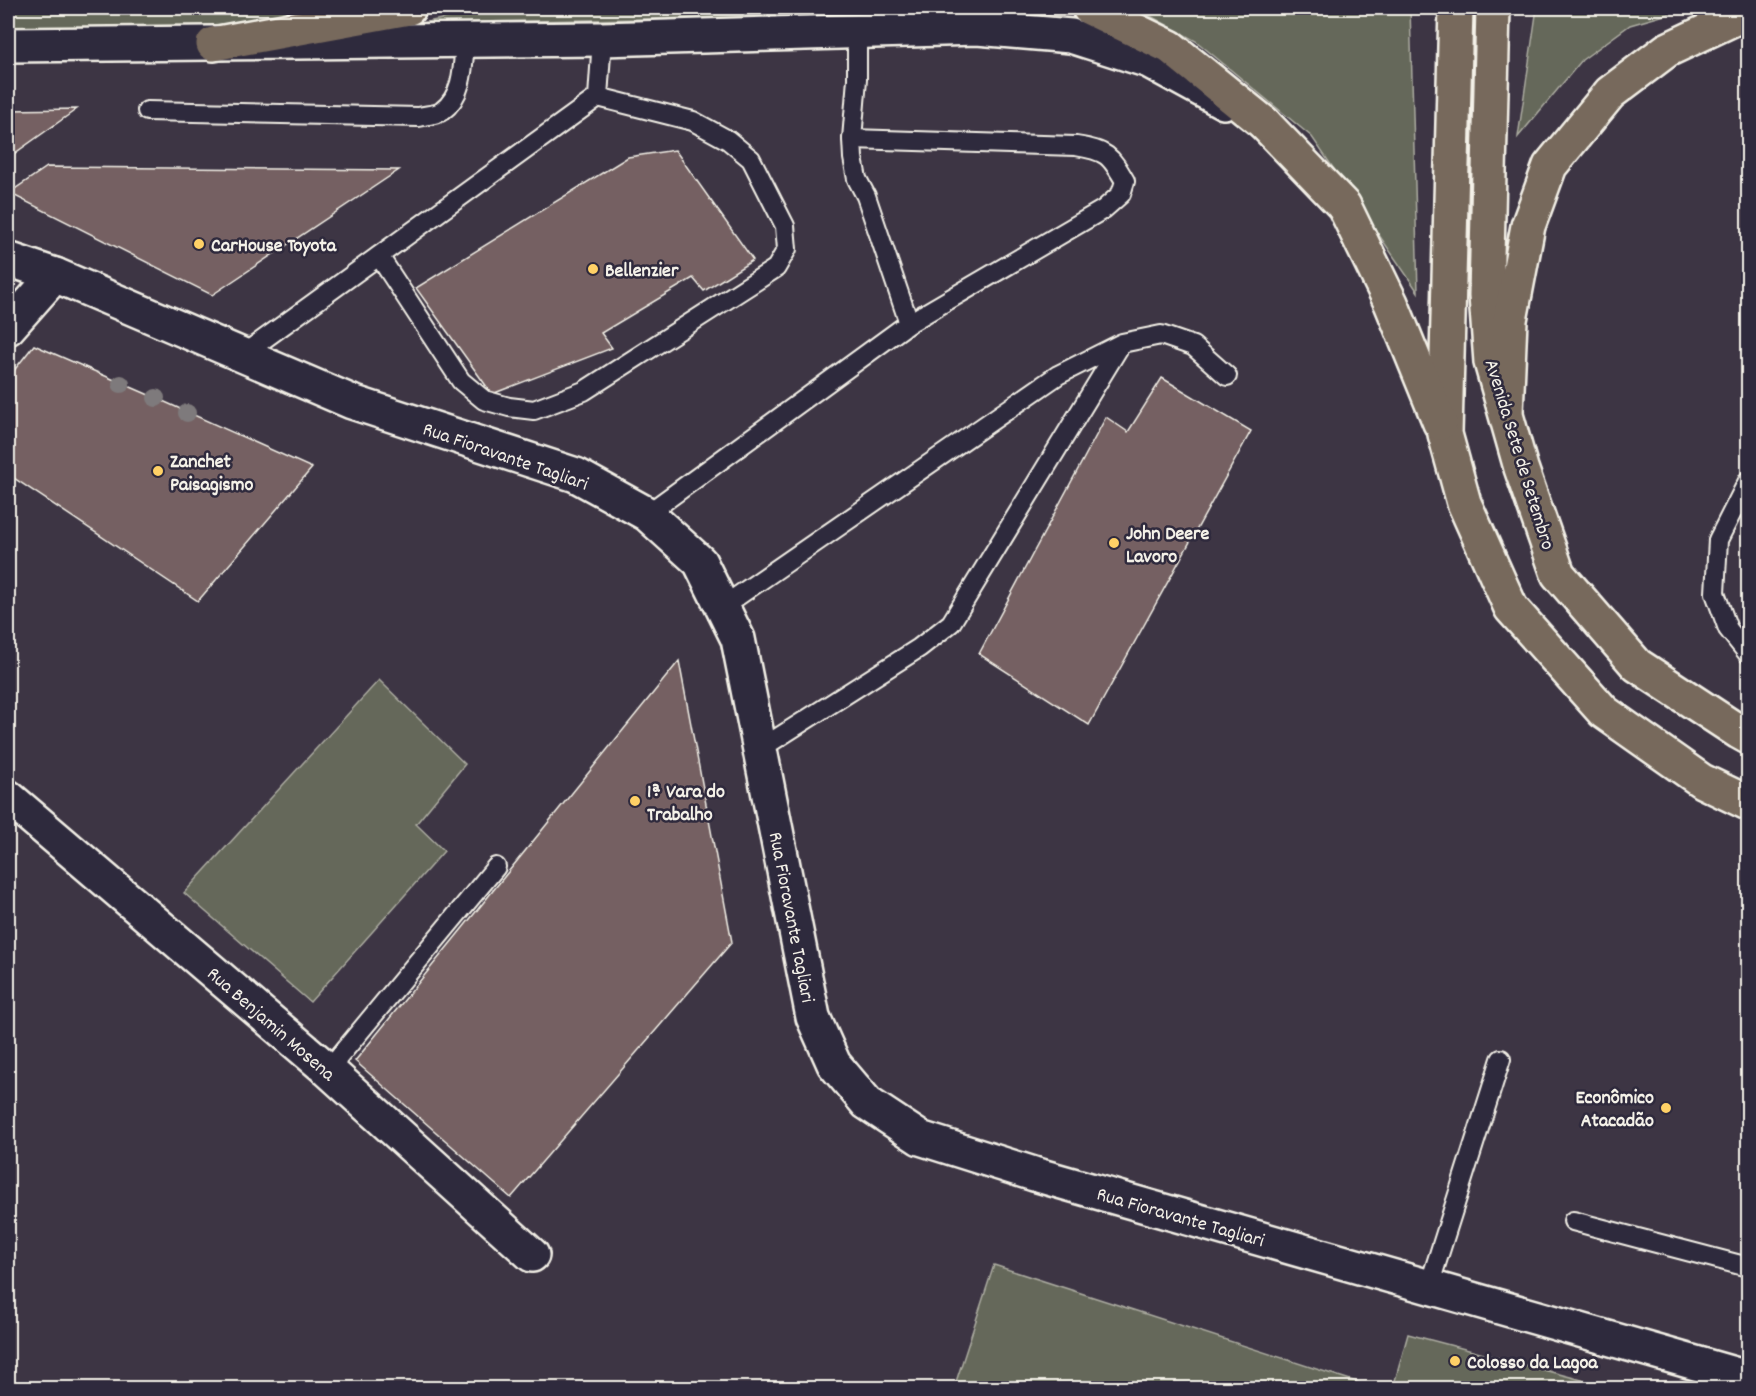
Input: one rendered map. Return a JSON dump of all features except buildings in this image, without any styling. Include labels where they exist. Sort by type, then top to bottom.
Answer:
[{"type":"main road","points":[[213,44],[409,8]]},
{"type":"main road","points":[[1089,8],[1170,47],[1264,123],[1344,206],[1391,303],[1445,434],[1464,503],[1511,608],[1604,712],[1702,781],[1749,802]]},
{"type":"main road","points":[[1445,434],[1456,8]]},
{"type":"main road","name":"Avenida Sete de Setembro","points":[[1492,8],[1486,296],[1491,362],[1521,468],[1558,574],[1637,665],[1749,737]]},
{"type":"main road","points":[[1506,413],[1512,308],[1528,226],[1550,166],[1610,93],[1667,50],[1739,16],[1749,14]]},
{"type":"street","points":[[8,45],[603,39],[977,28],[1071,36],[1149,61],[1264,123]]},
{"type":"street","name":"Rua Fioravante Tagliari","points":[[8,259],[55,275],[352,402],[576,475],[647,514],[700,562],[738,639],[813,1017],[834,1064],[867,1103],[920,1138],[1034,1174],[1749,1378]]},
{"type":"street","points":[[8,328],[55,275]]},
{"type":"street","name":"Rua Benjamin Mosena","points":[[8,797],[328,1070],[532,1255]]},
{"type":"lane","points":[[857,32],[853,158],[857,179],[866,196],[909,323]]},
{"type":"lane","points":[[242,355],[598,97],[603,39]]},
{"type":"lane","points":[[147,111],[419,117],[441,112],[456,95],[462,76],[465,40]]},
{"type":"lane","points":[[379,256],[461,381],[484,400],[509,407],[534,410],[584,391],[776,268],[787,249],[785,226],[751,159],[728,140],[693,121],[598,97]]},
{"type":"lane","points":[[647,514],[909,323],[1104,209],[1120,194],[1125,181],[1113,160],[1097,149],[1076,146],[852,139]]},
{"type":"lane","points":[[722,607],[1058,375],[1122,343],[1161,335],[1193,346],[1227,376]]},
{"type":"lane","points":[[760,749],[919,648],[951,622],[1122,343]]},
{"type":"lane","points":[[1749,481],[1718,540],[1714,593],[1728,629],[1749,654]]},
{"type":"lane","points":[[328,1070],[496,867]]},
{"type":"lane","points":[[1429,1286],[1501,1059]]},
{"type":"lane","points":[[1572,1221],[1749,1267]]},
{"type":"green space","points":[[8,8],[319,8],[242,25],[8,29]]},
{"type":"green space","points":[[496,8],[1014,8],[1025,12],[422,23]]},
{"type":"green space","points":[[1136,8],[1410,8],[1418,292],[1312,137],[1196,41]]},
{"type":"green space","points":[[1537,8],[1689,8],[1630,25],[1582,60],[1518,137]]},
{"type":"green space","points":[[379,680],[465,764],[416,824],[444,851],[310,1002],[184,893]]},
{"type":"green space","points":[[994,1265],[1369,1386],[1368,1388],[954,1388]]},
{"type":"green space","name":"Colosso da Lagoa","points":[[1408,1334],[1612,1388],[1393,1388]]},
{"type":"place","name":"CarHouse Toyota","points":[[199,244]]},
{"type":"place","name":"Bellenzier","points":[[593,269]]},
{"type":"place","name":"Zanchet Paisagismo","points":[[158,471]]},
{"type":"place","name":"John Deere Lavoro","points":[[1114,543]]},
{"type":"place","name":"1ª Vara do Trabalho","points":[[635,801]]},
{"type":"place","name":"Econômico Atacadão","points":[[1666,1108]]},
{"type":"place","name":"Colosso da Lagoa","points":[[1455,1361]]}]
